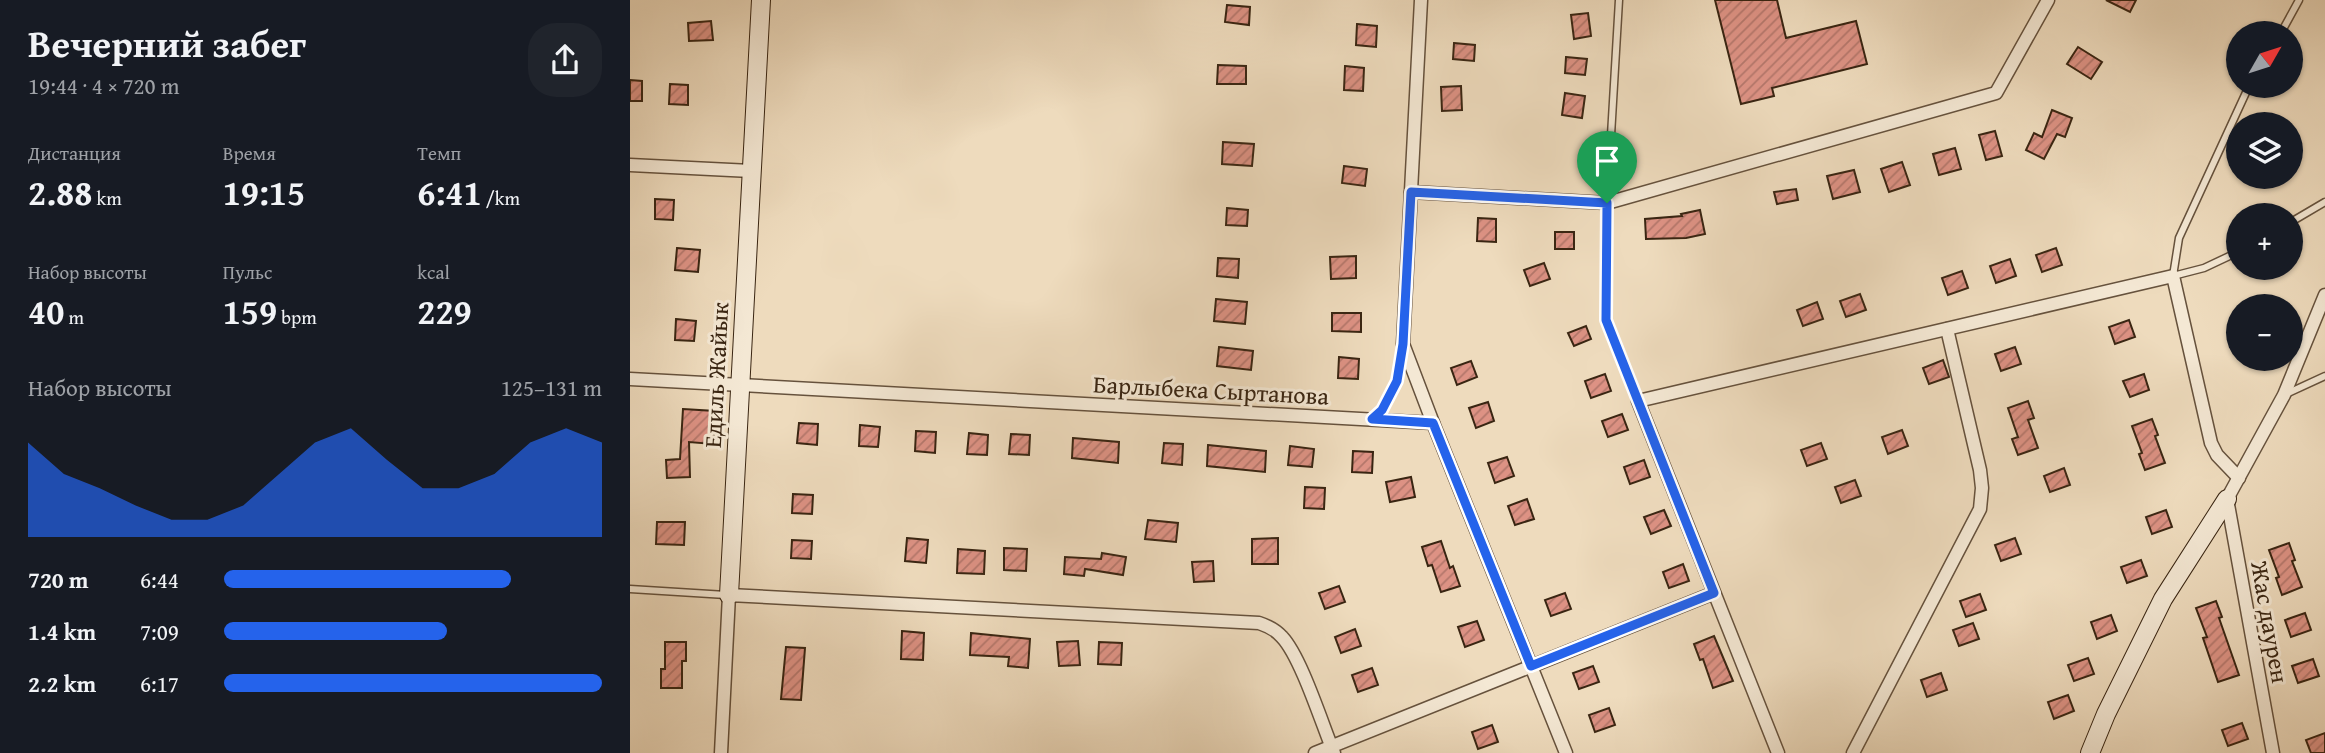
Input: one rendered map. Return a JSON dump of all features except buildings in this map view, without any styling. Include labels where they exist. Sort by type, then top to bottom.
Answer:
[{"type":"street","name":"Едиль Жайык","points":[[721,753],[761,0]]},
{"type":"street","points":[[1421,0],[1403,344],[1566,753]]},
{"type":"street","points":[[1411,192],[1607,203],[1996,93],[2048,0]]},
{"type":"street","points":[[630,165],[751,171]]},
{"type":"street","points":[[1779,753],[1638,401],[2174,276],[2211,443],[2217,454],[2239,478]]},
{"type":"street","points":[[2090,753],[2106,714],[2163,598],[2227,499],[2284,395],[2325,295]]},
{"type":"street","points":[[1853,753],[1980,509],[1980,470],[1947,329]]},
{"type":"street","name":"Барлыбека Сыртанова","points":[[630,379],[1433,423]]},
{"type":"street","name":"Жас даурен","points":[[2227,499],[2273,753]]},
{"type":"street","points":[[1315,753],[1333,750],[1531,666],[1714,593]]},
{"type":"street","points":[[729,595],[1259,623],[1272,628],[1283,637],[1293,653],[1333,750]]},
{"type":"lane","points":[[1619,0],[1607,203],[1606,320],[1638,401]]},
{"type":"lane","points":[[2288,21],[2299,0]]},
{"type":"lane","points":[[2226,258],[2204,268],[2174,276],[2179,238],[2243,98]]},
{"type":"lane","points":[[2303,215],[2325,202]]},
{"type":"lane","points":[[1372,419],[1389,400],[1397,381],[1403,344]]},
{"type":"lane","points":[[2284,395],[2325,376]]},
{"type":"lane","points":[[630,589],[729,595]]},
{"type":"route","points":[[1411,192],[1607,203],[1606,320],[1714,593],[1531,666],[1433,423],[1372,419],[1389,400],[1397,381],[1403,344],[1411,192]]}]
